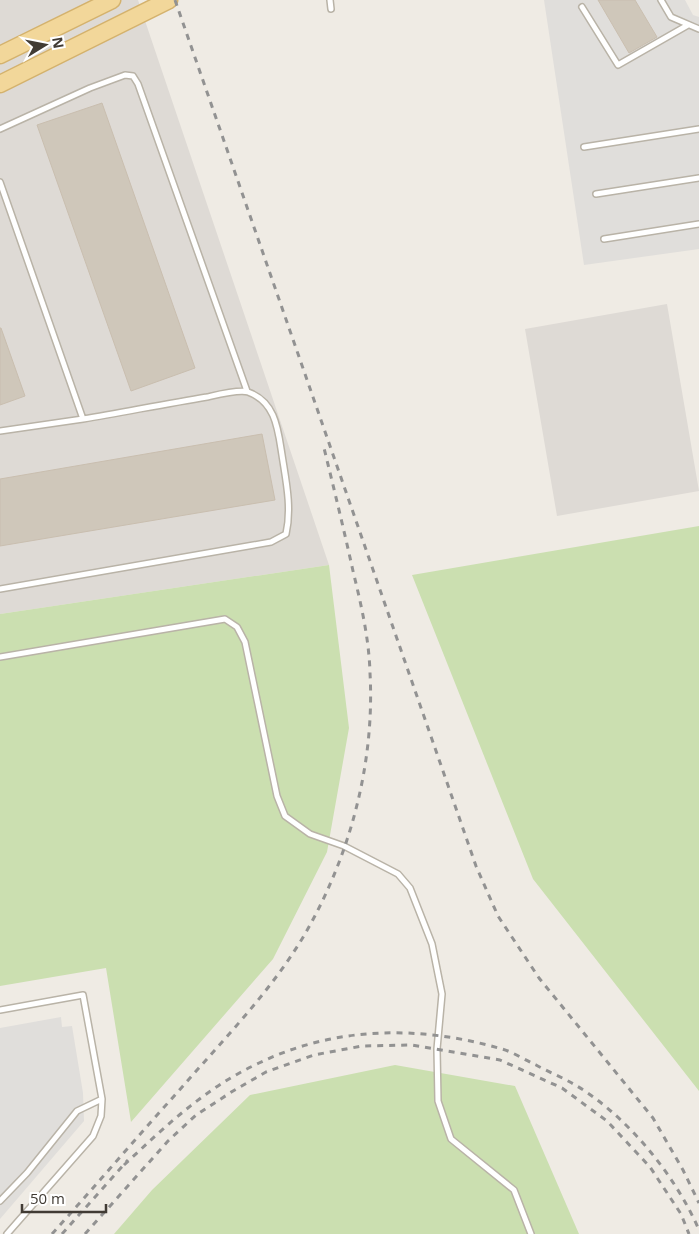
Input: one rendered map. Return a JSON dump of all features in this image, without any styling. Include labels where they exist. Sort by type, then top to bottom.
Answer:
[{"type":"main road","points":[[0,54],[112,0]]},
{"type":"main road","points":[[0,84],[169,0]]},
{"type":"lane","points":[[330,0],[331,10]]},
{"type":"lane","points":[[661,0],[671,16],[699,29]]},
{"type":"lane","points":[[582,7],[618,65],[688,25]]},
{"type":"lane","points":[[0,130],[90,88],[126,75],[133,76],[138,84],[247,391]]},
{"type":"lane","points":[[584,147],[699,129]]},
{"type":"lane","points":[[596,194],[699,178]]},
{"type":"lane","points":[[0,182],[83,419]]},
{"type":"lane","points":[[604,239],[699,224]]},
{"type":"lane","points":[[0,431],[247,391],[263,401],[274,415],[287,486],[289,521],[286,534],[271,542],[0,589]]},
{"type":"lane","points":[[0,657],[225,619],[237,627],[244,642],[277,796],[285,816],[310,834],[344,846],[398,874],[410,888],[432,944],[442,994],[438,1049],[438,1101],[444,1120],[451,1139],[514,1190],[531,1234]]},
{"type":"lane","points":[[0,1010],[83,995],[102,1098],[101,1116],[93,1136],[7,1234]]},
{"type":"lane","points":[[0,1202],[27,1173],[78,1111],[102,1098]]},
{"type":"shaded area","points":[[0,0],[138,0],[329,565],[0,614]]},
{"type":"shaded area","points":[[544,0],[598,0],[629,53],[657,37],[635,0],[685,0],[693,15],[699,17],[699,249],[584,265]]},
{"type":"shaded area","points":[[667,304],[699,491],[557,516],[525,329]]},
{"type":"shaded area","points":[[61,1017],[62,1027],[72,1026],[83,1093],[84,1121],[0,1219],[0,1028]]},
{"type":"green space","points":[[699,526],[699,1091],[533,879],[412,575]]},
{"type":"green space","points":[[329,565],[349,728],[327,852],[273,959],[131,1122],[106,968],[0,986],[0,614]]},
{"type":"green space","points":[[395,1065],[515,1086],[579,1234],[114,1234],[152,1190],[250,1095]]},
{"type":"building","points":[[598,0],[635,0],[657,37],[629,53]]},
{"type":"building","points":[[102,103],[195,368],[131,391],[37,125]]},
{"type":"building","points":[[0,328],[25,396],[0,405]]},
{"type":"building","points":[[262,434],[275,500],[0,546],[0,479]]},
{"type":"railway","points":[[175,0],[476,866],[498,916],[539,978],[653,1118],[683,1170],[699,1203]]},
{"type":"railway","points":[[52,1234],[261,997],[289,959],[319,909],[345,844],[356,811],[363,777],[368,742],[370,673],[362,609],[324,448]]},
{"type":"railway","points":[[124,1165],[187,1108],[221,1084],[259,1063],[288,1051],[348,1036],[379,1033],[440,1036],[471,1041],[506,1050],[566,1080],[590,1095],[610,1110],[646,1146],[676,1187],[699,1230]]},
{"type":"railway","points":[[85,1234],[168,1141],[196,1115],[233,1091],[266,1072],[314,1055],[362,1046],[412,1045],[500,1060],[562,1088],[607,1121],[650,1167],[681,1214],[689,1234]]},
{"type":"railway","points":[[62,1234],[128,1160]]}]
